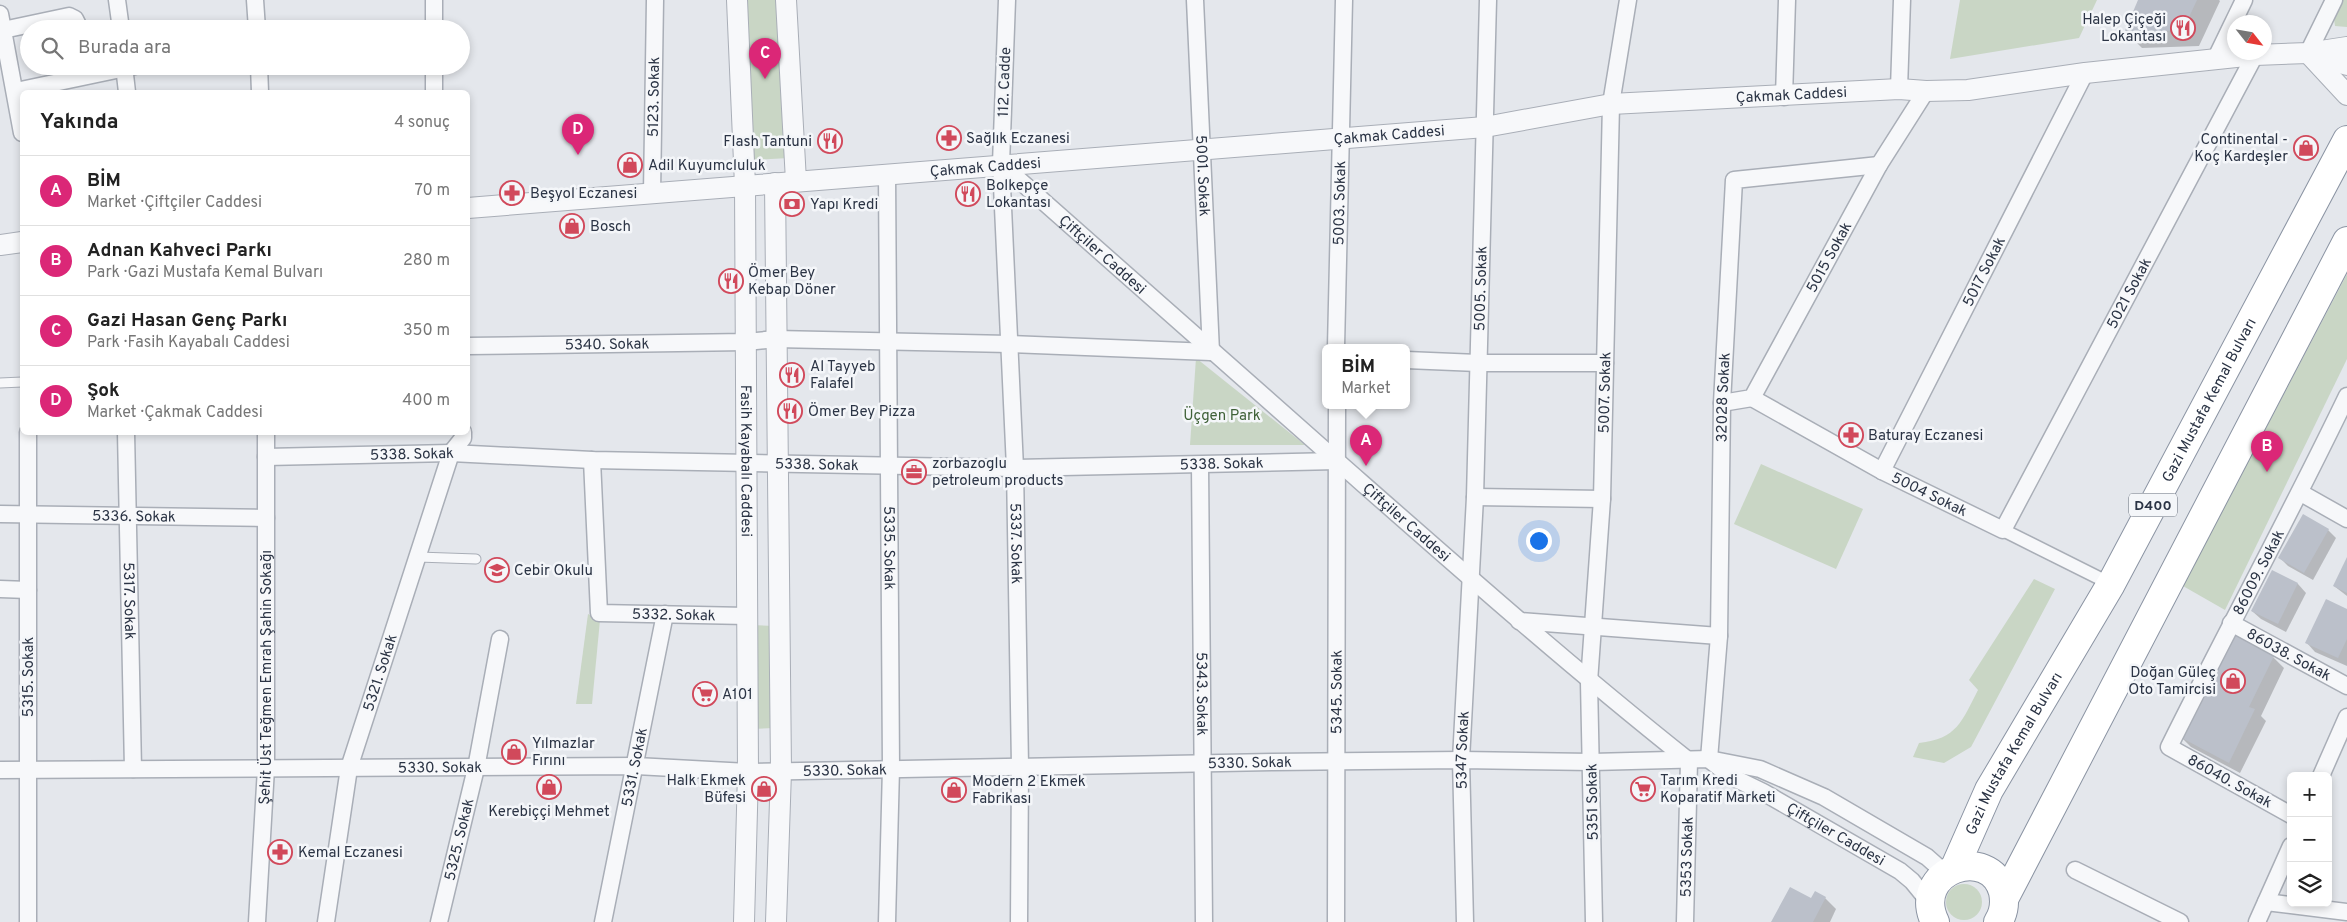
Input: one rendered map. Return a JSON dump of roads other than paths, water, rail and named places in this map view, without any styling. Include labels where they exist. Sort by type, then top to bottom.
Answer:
[{"type":"highway","name":"Gazi Mustafa Kemal Bulvarı","points":[[1931,915],[1932,892],[1937,881],[1950,870],[1989,790],[2111,584],[2347,140]]},
{"type":"highway","points":[[2003,915],[2347,241]]},
{"type":"highway","points":[[1950,870],[1972,866],[1988,872],[1999,884],[2003,915]]},
{"type":"street","points":[[117,0],[120,20]]},
{"type":"street","points":[[255,0],[256,20]]},
{"type":"street","points":[[434,0],[434,20]]},
{"type":"street","name":"5123. Sokak","points":[[652,193],[656,0]]},
{"type":"street","name":"Fasih Kayabalı Caddesi","points":[[737,0],[745,185],[748,772],[744,922]]},
{"type":"street","points":[[786,0],[796,181]]},
{"type":"street","name":"112. Cadde","points":[[1002,164],[1007,0]]},
{"type":"street","name":"5001. Sokak","points":[[1195,0],[1200,149],[1211,352]]},
{"type":"street","name":"5003. Sokak","points":[[1336,344],[1344,0]]},
{"type":"street","name":"5005. Sokak","points":[[1469,578],[1474,497],[1488,0]]},
{"type":"street","name":"5007. Sokak","points":[[1590,682],[1602,499],[1611,104],[1628,0]]},
{"type":"street","points":[[1784,96],[1787,0]]},
{"type":"street","points":[[1899,89],[1902,0]]},
{"type":"street","points":[[2215,60],[2244,0]]},
{"type":"street","points":[[2308,53],[2334,0]]},
{"type":"street","points":[[24,20],[69,16],[76,20]]},
{"type":"street","points":[[20,20],[2,22],[20,119]]},
{"type":"street","points":[[2308,53],[2347,47]]},
{"type":"street","points":[[2308,53],[2347,65]]},
{"type":"street","points":[[2308,53],[2347,95]]},
{"type":"street","name":"Çakmak Caddesi","points":[[2272,54],[2308,53]]},
{"type":"street","name":"Çakmak Caddesi","points":[[470,208],[1485,127],[1611,104],[1899,89],[1926,91],[1968,90],[2085,73],[2227,58]]},
{"type":"street","name":"5021 Sokak","points":[[2003,530],[2252,60]]},
{"type":"street","name":"5017 Sokak","points":[[1882,471],[2085,73]]},
{"type":"street","points":[[27,90],[60,87],[80,75]]},
{"type":"street","points":[[127,90],[128,75]]},
{"type":"street","points":[[259,75],[260,90]]},
{"type":"street","points":[[434,75],[434,90]]},
{"type":"street","points":[[16,91],[20,91]]},
{"type":"street","name":"5015 Sokak","points":[[1752,398],[1879,165],[1926,91]]},
{"type":"street","name":"5337. Sokak","points":[[1002,164],[1015,468],[1020,766],[1019,922]]},
{"type":"street","name":"Çiftçiler Caddesi","points":[[1002,164],[1211,352],[1469,578],[1590,682],[1689,761],[1709,760],[1760,768],[1824,796],[1950,870]]},
{"type":"street","name":"32028 Sokak","points":[[1709,760],[1719,636],[1722,403],[1734,180],[1879,165]]},
{"type":"street","name":"5335. Sokak","points":[[887,174],[891,768],[887,922]]},
{"type":"street","name":"Fasih Kayabalı Caddesi","points":[[775,183],[781,771],[776,922]]},
{"type":"street","points":[[0,245],[20,242]]},
{"type":"street","name":"5340. Sokak","points":[[470,346],[746,342],[776,339],[1009,344],[1211,352]]},
{"type":"street","points":[[1410,360],[1478,363],[1605,363]]},
{"type":"street","name":"86009. Sokak","points":[[2168,748],[2230,623],[2301,493],[2347,396]]},
{"type":"street","points":[[1722,403],[1752,398]]},
{"type":"street","name":"5004 Sokak","points":[[1752,398],[1882,471],[2111,584]]},
{"type":"street","points":[[1337,409],[1337,461]]},
{"type":"street","name":"5315. Sokak","points":[[28,435],[28,922]]},
{"type":"street","name":"5317. Sokak","points":[[126,435],[133,769]]},
{"type":"street","name":"Şehit Üst Teğmen Emrah Şahin Sokağı","points":[[257,922],[266,768],[266,435]]},
{"type":"street","name":"5321. Sokak","points":[[326,922],[349,768],[451,452],[463,438],[463,435]]},
{"type":"street","name":"5338. Sokak","points":[[266,457],[451,452],[592,460],[747,461],[1015,468],[1337,461]]},
{"type":"street","name":"5332. Sokak","points":[[592,460],[599,613],[747,616]]},
{"type":"street","name":"5345. Sokak","points":[[1336,922],[1337,461]]},
{"type":"street","name":"5343. Sokak","points":[[1200,465],[1204,922]]},
{"type":"street","points":[[2301,493],[2347,519]]},
{"type":"street","points":[[1474,497],[1602,499]]},
{"type":"street","name":"5336. Sokak","points":[[0,514],[266,518]]},
{"type":"street","name":"5347 Sokak","points":[[1466,922],[1460,760],[1469,578]]},
{"type":"street","points":[[0,589],[28,590]]},
{"type":"street","name":"5331. Sokak","points":[[603,922],[636,766],[665,614]]},
{"type":"street","points":[[1519,621],[1719,636]]},
{"type":"street","name":"86038. Sokak","points":[[2230,623],[2347,686]]},
{"type":"street","name":"5325. Sokak","points":[[439,922],[476,768],[500,640]]},
{"type":"street","name":"5351 Sokak","points":[[1590,682],[1594,922]]},
{"type":"street","points":[[2323,772],[2347,717]]},
{"type":"street","name":"86040. Sokak","points":[[2168,748],[2287,814]]},
{"type":"street","name":"5330. Sokak","points":[[0,770],[636,766],[748,772],[1203,763],[1460,760],[1689,761]]},
{"type":"street","name":"Çiftçiler Caddesi","points":[[1709,760],[1730,776],[1763,792],[1900,871],[1912,880],[1931,915]]},
{"type":"street","name":"5353 Sokak","points":[[1685,922],[1689,761]]},
{"type":"street","points":[[2257,922],[2287,855]]},
{"type":"street","points":[[2075,870],[2180,922]]},
{"type":"street","points":[[2266,902],[2347,912]]},
{"type":"lane","points":[[0,383],[20,382]]},
{"type":"lane","points":[[418,557],[476,559]]},
{"type":"place","name":"Halep Çiçeği Lokantası","points":[[2183,28]]},
{"type":"place","name":"Gazi Hasan Genç Parkı","points":[[765,79]]},
{"type":"place","name":"Sağlık Eczanesi","points":[[949,138]]},
{"type":"place","name":"Flash Tantuni","points":[[830,141]]},
{"type":"place","name":"Continental - Koç Kardeşler","points":[[2306,148]]},
{"type":"place","name":"Şok","points":[[578,155]]},
{"type":"place","name":"Adil Kuyumcluluk","points":[[630,165]]},
{"type":"place","name":"Beşyol Eczanesi","points":[[512,193]]},
{"type":"place","name":"Bolkepçe Lokantası","points":[[968,194]]},
{"type":"place","name":"Yapı Kredi","points":[[792,204]]},
{"type":"place","name":"Bosch","points":[[572,226]]},
{"type":"place","name":"Ömer Bey Kebap Döner","points":[[731,281]]},
{"type":"place","name":"Al Tayyeb Falafel","points":[[792,375]]},
{"type":"place","name":"Ömer Bey Pizza","points":[[790,411]]},
{"type":"place","name":"Baturay Eczanesi","points":[[1851,435]]},
{"type":"place","name":"BİM","points":[[1366,466]]},
{"type":"place","name":"zorbazoglu petroleum products","points":[[914,472]]},
{"type":"place","name":"Adnan Kahveci Parkı","points":[[2267,472]]},
{"type":"place","name":"Cebir Okulu","points":[[497,570]]},
{"type":"place","name":"Doğan Güleç Oto Tamircisi","points":[[2233,681]]},
{"type":"place","name":"A101","points":[[705,694]]},
{"type":"place","name":"Yılmazlar Fırını","points":[[514,752]]},
{"type":"place","name":"Kerebiççi Mehmet","points":[[549,787]]},
{"type":"place","name":"Halk Ekmek Büfesi","points":[[764,789]]},
{"type":"place","name":"Tarım Kredi Koparatif Marketi","points":[[1643,789]]},
{"type":"place","name":"Modern 2 Ekmek Fabrikası","points":[[954,790]]},
{"type":"place","name":"Kemal Eczanesi","points":[[280,852]]},
{"type":"park label","name":"Üçgen Park","points":[[1222,415]]}]
